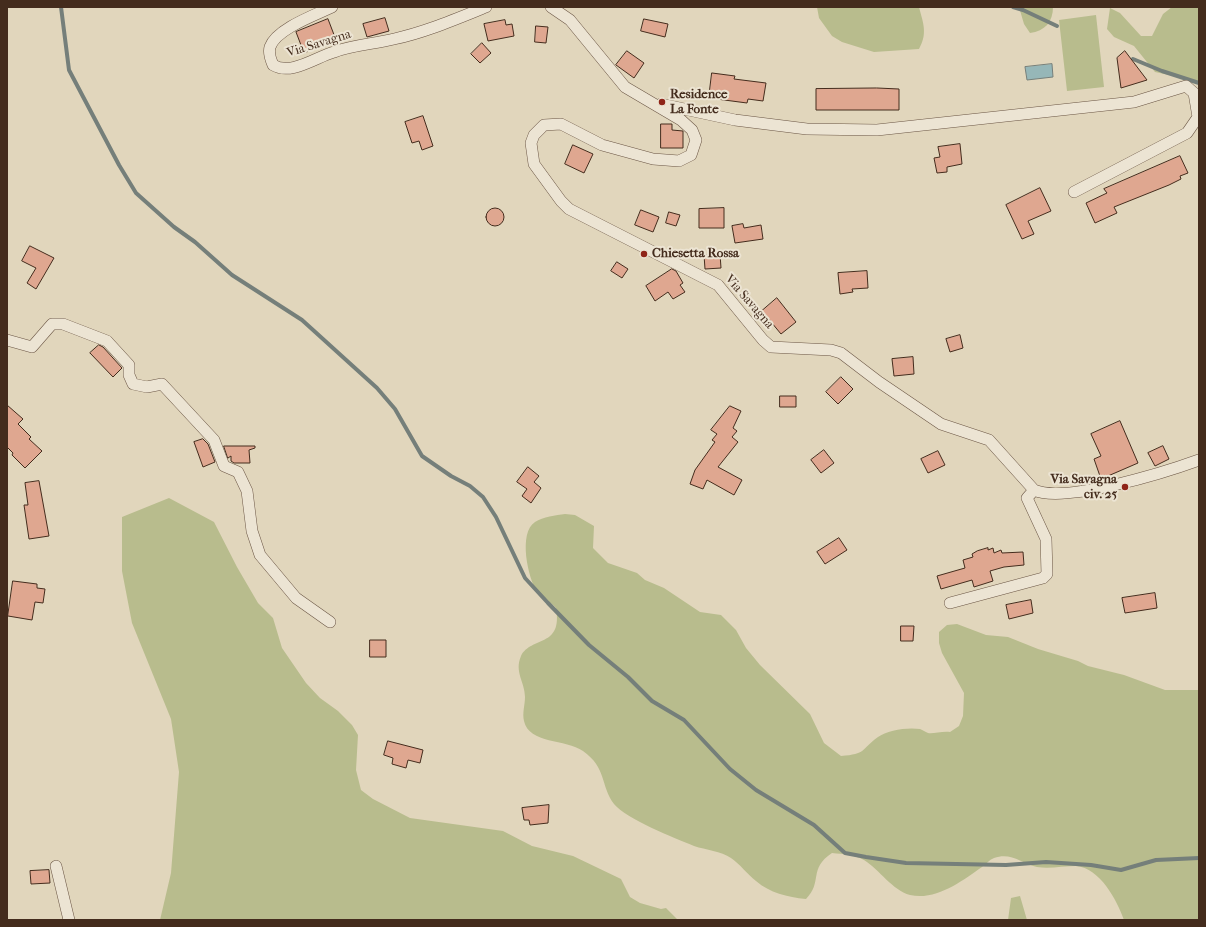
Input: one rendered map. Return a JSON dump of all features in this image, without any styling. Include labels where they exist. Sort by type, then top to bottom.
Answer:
[{"type":"street","name":"Via Savagna","points":[[332,7],[280,33],[270,47],[270,56],[273,65],[284,69],[334,52],[393,40],[427,30],[486,7]]},
{"type":"street","name":"Via Savagna","points":[[551,7],[570,20],[625,87],[653,102],[681,120],[692,130],[696,140],[691,155],[679,162],[653,159],[602,145],[561,124],[544,125],[534,135],[531,143],[534,164],[560,201],[569,210],[718,285],[763,340],[771,347],[831,350],[841,353],[879,382],[941,424],[988,440],[1034,490]]},
{"type":"street","points":[[653,102],[735,120],[764,124],[807,129],[877,130],[1134,102],[1186,86],[1194,93],[1198,117],[1187,133],[1074,192]]},
{"type":"street","points":[[7,340],[32,347],[52,324],[63,324],[107,342],[129,365],[129,375],[133,384],[147,387],[162,384],[214,440],[224,466],[238,472],[247,491],[252,531],[260,555],[296,598],[330,622]]},
{"type":"street","points":[[950,603],[1043,578],[1047,574],[1046,539],[1027,498],[1034,490],[1049,495],[1097,488],[1155,476],[1199,460]]},
{"type":"street","points":[[56,866],[69,920]]},
{"type":"green space","points":[[817,7],[919,7],[924,28],[922,43],[919,49],[874,52],[842,42],[832,36],[819,18]]},
{"type":"green space","points":[[1019,7],[1053,7],[1052,17],[1044,28],[1030,33],[1024,24]]},
{"type":"green space","points":[[1172,7],[1199,7],[1199,84],[1188,79],[1155,72],[1134,46],[1114,37],[1107,29],[1110,8],[1120,13],[1141,36],[1152,36],[1163,14]]},
{"type":"green space","points":[[1096,15],[1104,87],[1067,91],[1059,20]]},
{"type":"green space","points":[[169,498],[214,522],[237,567],[258,603],[273,618],[282,648],[306,683],[320,698],[338,711],[352,725],[358,735],[356,770],[361,790],[373,799],[410,818],[503,831],[532,846],[573,856],[621,879],[630,897],[640,903],[661,909],[666,908],[678,920],[160,920],[171,873],[179,772],[171,719],[132,623],[122,571],[122,517]]},
{"type":"green space","points":[[565,514],[575,515],[594,526],[593,548],[608,563],[637,573],[645,580],[664,588],[700,612],[721,615],[736,630],[746,648],[760,665],[810,714],[824,743],[841,756],[859,753],[878,737],[892,731],[915,728],[928,733],[950,732],[959,726],[963,716],[964,693],[942,653],[939,643],[939,632],[947,625],[957,624],[986,635],[1008,637],[1038,649],[1078,661],[1088,666],[1124,675],[1165,690],[1199,690],[1199,920],[1124,920],[1112,895],[1093,872],[1076,866],[1047,868],[1037,867],[1006,856],[1000,856],[992,859],[957,884],[939,892],[920,896],[910,895],[897,889],[870,864],[860,858],[845,854],[832,853],[820,865],[814,887],[806,899],[792,897],[767,889],[734,860],[727,856],[718,852],[694,846],[651,828],[629,816],[614,804],[600,770],[591,757],[576,747],[533,734],[527,728],[524,721],[523,715],[525,692],[519,672],[519,662],[521,656],[526,650],[545,640],[551,635],[555,630],[557,621],[556,608],[537,592],[530,577],[526,556],[527,536],[530,528],[538,520]]},
{"type":"green space","points":[[1020,896],[1027,920],[1008,920],[1011,898]]},
{"type":"water","points":[[1052,64],[1053,77],[1027,80],[1025,67]]},
{"type":"building","points":[[385,18],[389,31],[367,37],[363,24]]},
{"type":"building","points":[[328,19],[336,40],[304,53],[296,32]]},
{"type":"building","points":[[644,19],[668,24],[665,37],[641,31]]},
{"type":"building","points":[[505,20],[506,25],[512,24],[514,36],[488,41],[484,24]]},
{"type":"building","points":[[536,26],[548,27],[546,43],[535,42]]},
{"type":"building","points":[[482,43],[491,53],[480,63],[471,54]]},
{"type":"building","points":[[627,51],[644,63],[634,78],[616,65]]},
{"type":"building","points":[[1125,51],[1147,80],[1121,88],[1117,58]]},
{"type":"building","points":[[712,73],[735,76],[734,79],[766,83],[763,101],[748,99],[747,103],[709,98]]},
{"type":"building","points":[[816,89],[899,89],[899,110],[816,110]]},
{"type":"building","points":[[423,116],[433,146],[422,150],[419,141],[412,143],[405,122]]},
{"type":"building","points":[[661,124],[672,124],[672,130],[683,131],[683,148],[661,148]]},
{"type":"building","points":[[960,144],[962,164],[947,167],[947,172],[937,173],[934,158],[940,157],[938,147]]},
{"type":"building","points":[[573,145],[593,154],[584,173],[565,164]]},
{"type":"building","points":[[1180,156],[1188,173],[1180,176],[1181,179],[1114,207],[1117,213],[1095,223],[1086,203],[1107,193],[1104,189]]},
{"type":"building","points":[[1040,188],[1051,211],[1028,221],[1034,234],[1022,239],[1006,205]]},
{"type":"building","points":[[495,208],[499,209],[503,213],[503,221],[499,225],[495,226],[491,225],[487,221],[486,217],[487,213],[491,209]]},
{"type":"building","points":[[724,208],[724,228],[699,228],[699,209]]},
{"type":"building","points":[[641,210],[659,217],[653,232],[635,225]]},
{"type":"building","points":[[669,212],[680,215],[676,226],[666,223]]},
{"type":"building","points":[[743,224],[744,228],[761,225],[763,239],[735,243],[732,226]]},
{"type":"building","points":[[30,246],[54,258],[36,289],[27,283],[36,268],[22,261]]},
{"type":"building","points":[[720,254],[721,268],[705,269],[704,255]]},
{"type":"building","points":[[617,262],[628,269],[622,278],[611,271]]},
{"type":"building","points":[[672,269],[676,271],[683,283],[680,285],[685,292],[673,299],[668,292],[655,301],[646,286]]},
{"type":"building","points":[[867,271],[868,288],[852,289],[853,292],[840,294],[838,273]]},
{"type":"building","points":[[777,298],[796,322],[781,334],[762,311]]},
{"type":"building","points":[[960,335],[963,348],[950,352],[946,339]]},
{"type":"building","points":[[99,345],[103,347],[122,368],[113,377],[90,353]]},
{"type":"building","points":[[913,357],[914,374],[894,376],[892,359]]},
{"type":"building","points":[[841,377],[853,389],[838,404],[826,392]]},
{"type":"building","points":[[780,396],[796,396],[796,407],[780,407]]},
{"type":"building","points":[[7,405],[23,419],[18,424],[31,437],[29,439],[42,451],[25,468],[12,455],[13,453],[7,447]]},
{"type":"building","points":[[730,406],[741,411],[733,428],[737,431],[732,437],[738,442],[718,467],[742,480],[734,495],[707,480],[703,489],[690,484],[695,470],[715,442],[712,440],[717,434],[711,430]]},
{"type":"building","points":[[1120,421],[1138,463],[1101,479],[1094,459],[1101,456],[1091,434]]},
{"type":"building","points":[[203,439],[208,444],[215,462],[203,467],[194,442]]},
{"type":"building","points":[[224,446],[255,446],[255,448],[249,450],[250,463],[234,463],[231,461],[231,456],[228,458]]},
{"type":"building","points":[[1163,446],[1169,459],[1155,466],[1148,453]]},
{"type":"building","points":[[824,450],[834,463],[821,473],[811,460]]},
{"type":"building","points":[[938,451],[945,465],[928,473],[921,459]]},
{"type":"building","points":[[528,467],[539,476],[534,482],[541,488],[531,503],[522,496],[527,489],[517,482]]},
{"type":"building","points":[[39,481],[49,536],[29,539],[24,505],[28,505],[25,483]]},
{"type":"building","points":[[839,538],[847,550],[825,564],[817,552]]},
{"type":"building","points":[[988,548],[988,550],[993,548],[994,553],[1001,550],[1002,553],[1023,552],[1024,565],[1004,567],[990,571],[993,581],[974,587],[972,580],[941,589],[937,576],[965,568],[963,560],[973,557],[972,554],[977,551]]},
{"type":"building","points":[[13,581],[37,584],[37,588],[45,589],[43,603],[35,602],[32,620],[8,616]]},
{"type":"building","points":[[1155,593],[1157,608],[1125,613],[1122,598]]},
{"type":"building","points":[[1031,600],[1033,613],[1009,619],[1006,605]]},
{"type":"building","points":[[901,626],[914,626],[913,641],[901,641]]},
{"type":"building","points":[[370,640],[386,640],[386,657],[370,657]]},
{"type":"building","points":[[388,741],[423,750],[420,763],[408,760],[406,768],[392,764],[393,758],[384,755]]},
{"type":"building","points":[[549,805],[548,823],[530,825],[529,820],[524,820],[522,808]]},
{"type":"building","points":[[49,870],[50,883],[31,884],[30,871]]},
{"type":"waterway","points":[[61,7],[69,70],[119,165],[136,193],[232,275],[302,320],[377,388],[395,409],[422,456],[451,476],[470,486],[483,497],[496,517],[525,578],[548,603],[589,645],[628,677],[652,701],[684,720],[730,769],[756,790],[814,825],[845,853],[866,857],[906,863],[1006,865],[1046,862],[1091,865],[1121,870],[1156,860],[1199,858]]},
{"type":"waterway","points":[[1013,7],[1023,10],[1057,26]]},
{"type":"waterway","points":[[1133,59],[1162,71],[1199,83]]},
{"type":"place","name":"Residence La Fonte","points":[[662,102]]},
{"type":"place","name":"Chiesetta Rossa","points":[[644,254]]},
{"type":"place","name":"Via Savagna civ. 25","points":[[1125,487]]}]
